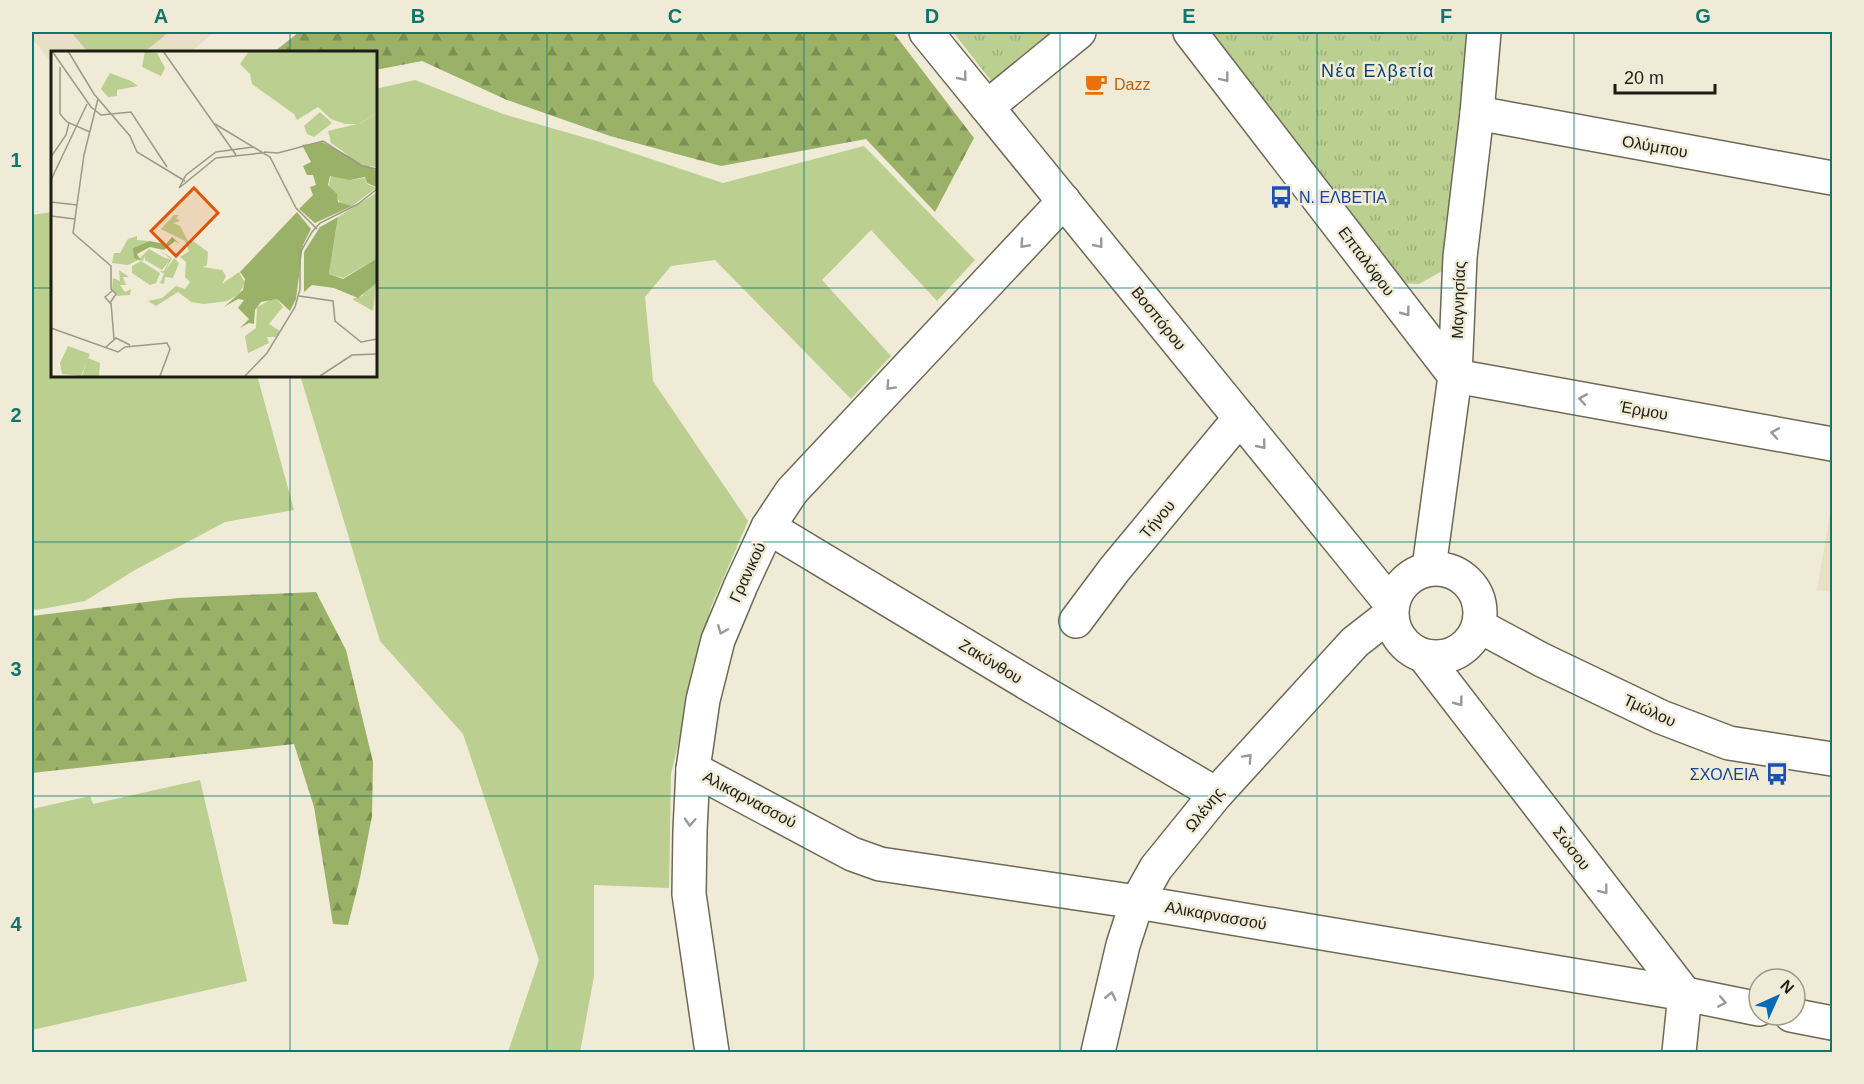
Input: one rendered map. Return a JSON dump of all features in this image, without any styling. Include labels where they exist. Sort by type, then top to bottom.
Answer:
[{"type":"street","name":"Βοσπόρου","points":[[926,32],[1240,418],[1392,610]]},
{"type":"street","points":[[987,107],[1079,32]]},
{"type":"street","name":"Επταλόφου","points":[[1190,32],[1455,376]]},
{"type":"street","name":"Μαγνησίας","points":[[1429,568],[1455,376],[1460,257],[1484,32]]},
{"type":"street","name":"Ολύμπου","points":[[1477,113],[1833,178]]},
{"type":"street","name":"Γρανικού","points":[[712,1053],[689,894],[693,769],[703,700],[718,640],[768,527],[792,491],[1064,201]]},
{"type":"street","name":"Έρμου","points":[[1455,376],[1833,444]]},
{"type":"street","name":"Τήνου","points":[[1076,621],[1114,570],[1240,418]]},
{"type":"street","name":"Ζακύνθου","points":[[768,527],[1215,794]]},
{"type":"street","points":[[1429,568],[1452,570],[1470,583],[1480,604],[1479,626],[1467,645],[1447,657],[1424,656],[1411,650],[1394,628],[1392,610],[1397,591],[1416,573],[1429,568]]},
{"type":"street","name":"Ωλένης","points":[[1098,1053],[1123,945],[1137,902],[1156,868],[1215,794],[1355,642],[1392,610]]},
{"type":"street","name":"Τμώλου","points":[[1479,626],[1542,660],[1661,717],[1729,743],[1833,759]]},
{"type":"street","name":"Σώσου","points":[[1424,656],[1685,994]]},
{"type":"street","name":"Αλικαρνασσού","points":[[693,769],[852,854],[880,864],[1137,902],[1685,994],[1747,1007]]},
{"type":"street","points":[[1679,1053],[1685,994]]},
{"type":"street","points":[[1807,1018],[1833,1023]]},
{"type":"shaded area","points":[[32,32],[215,32],[191,51],[51,51],[51,62],[36,43],[32,43]]},
{"type":"shaded area","points":[[1832,502],[1832,592],[1817,590]]},
{"type":"green space","points":[[71,32],[169,32],[145,51],[87,51]]},
{"type":"green space","points":[[299,32],[893,32],[974,138],[935,212],[866,139],[721,166],[610,136],[507,100],[422,61],[376,70],[376,51],[275,51]]},
{"type":"green space","points":[[953,32],[1070,32],[999,91]]},
{"type":"green space","points":[[1205,32],[1471,32],[1444,270],[1419,284],[1398,283]]},
{"type":"green space","points":[[415,80],[503,114],[600,142],[723,183],[864,146],[975,260],[937,301],[871,230],[822,280],[891,356],[851,399],[715,260],[671,266],[645,297],[653,381],[748,521],[711,607],[671,774],[669,888],[594,885],[594,976],[580,1052],[508,1052],[539,960],[463,734],[380,641],[300,376],[376,376],[376,89]]},
{"type":"green space","points":[[51,212],[51,376],[257,376],[294,510],[225,522],[135,570],[85,601],[36,610],[32,607],[32,215]]},
{"type":"green space","points":[[316,592],[346,650],[373,762],[372,816],[348,925],[333,924],[314,807],[294,744],[32,773],[32,616],[178,598]]},
{"type":"green space","points":[[200,780],[247,981],[32,1030],[32,809],[90,796],[93,804]]},
{"type":"place","name":"Dazz","points":[[1096,84]]},
{"type":"place","name":"Ν. ΕΛΒΕΤΙΑ","points":[[1281,197]]},
{"type":"place","name":"ΣΧΟΛΕΙΑ","points":[[1777,774]]},
{"type":"district","name":"Νέα Ελβετία","points":[[1378,71]]}]
